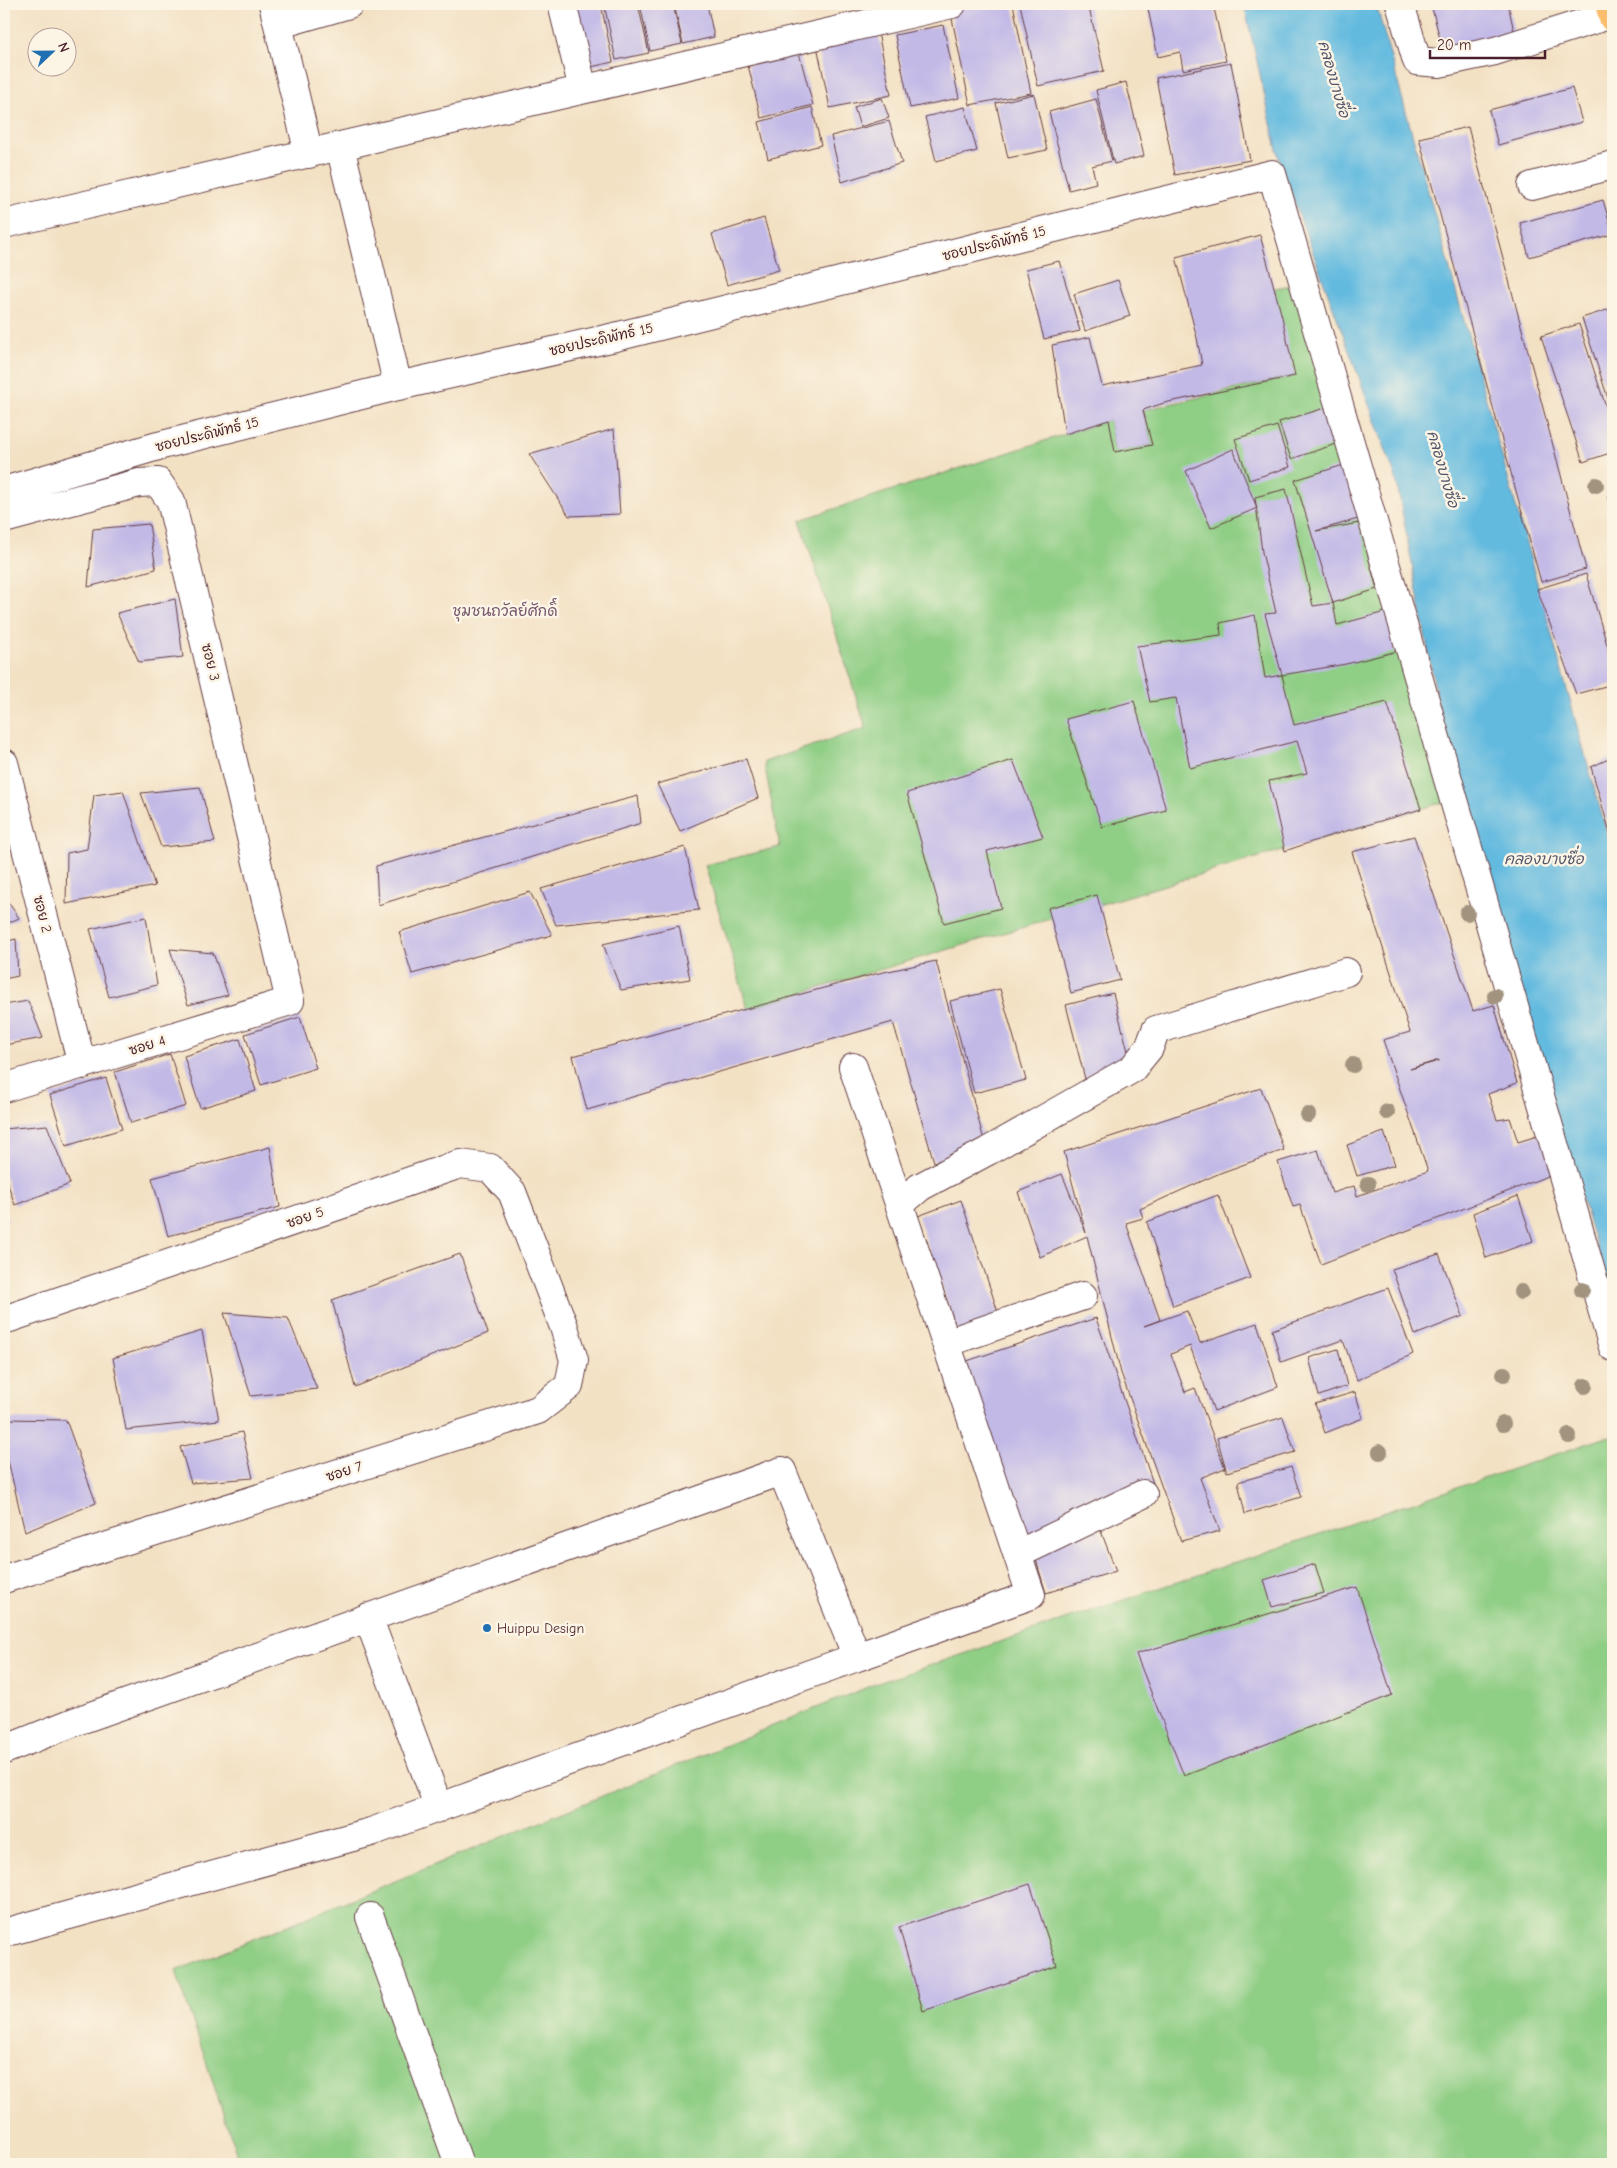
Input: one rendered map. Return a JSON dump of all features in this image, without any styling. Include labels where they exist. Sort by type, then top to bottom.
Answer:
[{"type":"street","points":[[309,154],[276,14],[349,4]]},
{"type":"street","points":[[562,4],[583,89]]},
{"type":"street","points":[[4,224],[203,176],[309,154],[952,4]]},
{"type":"street","points":[[1400,4],[1417,61],[1439,63],[1495,51],[1611,12]]},
{"type":"street","points":[[340,146],[398,386]]},
{"type":"street","points":[[1532,186],[1613,165]]},
{"type":"street","name":"ซอยประดิพัทธ์ 15","points":[[4,491],[158,446],[398,386],[615,337],[1272,174],[1613,1347]]},
{"type":"street","name":"ซอย 3","points":[[4,519],[139,483],[158,482],[171,501],[290,1001]]},
{"type":"street","name":"ซอย 2","points":[[4,763],[82,1065]]},
{"type":"street","points":[[900,1204],[920,1187],[988,1151],[1132,1069],[1149,1048],[1156,1030],[1346,972]]},
{"type":"street","name":"ซอย 4","points":[[4,1088],[290,1001]]},
{"type":"street","points":[[4,1933],[371,1832],[1031,1595],[853,1066]]},
{"type":"street","name":"ซอย 5","points":[[4,1320],[460,1164],[490,1168],[512,1192],[545,1277]]},
{"type":"street","name":"ซอย 7","points":[[4,1579],[538,1410],[569,1386],[574,1360],[545,1277]]},
{"type":"street","points":[[946,1343],[1084,1296]]},
{"type":"street","points":[[4,1750],[83,1719],[782,1471],[858,1656]]},
{"type":"street","points":[[1018,1554],[1143,1494]]},
{"type":"street","points":[[368,1618],[439,1808]]},
{"type":"street","points":[[370,1917],[459,2164]]},
{"type":"green space","points":[[1304,283],[1458,798],[748,1009],[705,865],[780,847],[764,762],[866,728],[800,520],[1109,420],[1115,452],[1152,445],[1143,410],[1294,376],[1274,288]]},
{"type":"green space","points":[[1613,1435],[1613,2164],[240,2164],[176,1971],[875,1684]]},
{"type":"water","name":"คลองบางซื่อ","points":[[1244,4],[1376,4],[1613,855],[1613,1300],[1451,774],[1396,478],[1280,163]]},
{"type":"building","points":[[568,4],[601,4],[613,62],[582,69]]},
{"type":"building","points":[[604,4],[638,4],[649,53],[616,60]]},
{"type":"building","points":[[640,4],[673,4],[682,44],[650,51]]},
{"type":"building","points":[[674,4],[707,4],[714,37],[683,44]]},
{"type":"building","points":[[976,4],[1013,4],[1031,93],[970,105],[950,9]]},
{"type":"building","points":[[1020,4],[1088,4],[1104,71],[1038,86]]},
{"type":"building","points":[[1147,4],[1213,4],[1226,61],[1183,70],[1180,52],[1158,57]]},
{"type":"building","points":[[1431,4],[1508,4],[1515,36],[1443,51]]},
{"type":"building","points":[[943,25],[959,98],[910,108],[895,35]]},
{"type":"building","points":[[877,28],[891,95],[830,108],[816,41]]},
{"type":"building","points":[[799,53],[813,105],[761,118],[748,65]]},
{"type":"building","points":[[1231,63],[1250,160],[1175,175],[1156,78]]},
{"type":"building","points":[[1126,82],[1144,156],[1114,164],[1096,90]]},
{"type":"building","points":[[1572,88],[1582,122],[1498,145],[1489,110]]},
{"type":"building","points":[[1034,94],[1047,150],[1008,158],[996,103]]},
{"type":"building","points":[[882,98],[889,118],[860,127],[854,107]]},
{"type":"building","points":[[1096,99],[1112,161],[1092,166],[1096,183],[1069,190],[1049,112]]},
{"type":"building","points":[[812,107],[821,145],[768,159],[759,122]]},
{"type":"building","points":[[965,107],[977,151],[936,161],[925,117]]},
{"type":"building","points":[[889,121],[902,163],[842,182],[831,136]]},
{"type":"building","points":[[1468,127],[1586,569],[1541,582],[1419,138]]},
{"type":"building","points":[[1603,200],[1613,234],[1529,257],[1520,223]]},
{"type":"building","points":[[764,218],[779,270],[727,285],[712,234]]},
{"type":"building","points":[[1260,235],[1282,317],[1295,376],[1164,403],[1143,410],[1152,445],[1115,452],[1109,420],[1065,434],[1052,345],[1090,337],[1102,386],[1202,365],[1176,257]]},
{"type":"building","points":[[1059,261],[1080,331],[1044,339],[1026,269]]},
{"type":"building","points":[[1118,280],[1130,316],[1085,331],[1074,294]]},
{"type":"building","points":[[1613,308],[1613,414],[1582,318]]},
{"type":"building","points":[[1579,324],[1613,429],[1613,452],[1583,462],[1541,336]]},
{"type":"building","points":[[1325,408],[1336,444],[1291,459],[1279,422]]},
{"type":"building","points":[[1277,426],[1290,467],[1249,480],[1235,439]]},
{"type":"building","points":[[614,429],[620,514],[569,516],[529,454]]},
{"type":"building","points":[[1233,449],[1257,508],[1211,528],[1186,471]]},
{"type":"building","points":[[1350,463],[1365,517],[1316,531],[1359,523],[1377,589],[1333,603],[1295,480]]},
{"type":"building","points":[[1286,489],[1313,606],[1333,603],[1337,625],[1389,611],[1398,651],[1346,664],[1282,675],[1265,614],[1276,613],[1262,552],[1255,497]]},
{"type":"building","points":[[1613,495],[1613,512],[1608,496]]},
{"type":"building","points":[[149,524],[156,569],[88,587],[93,529]]},
{"type":"building","points":[[1586,574],[1613,665],[1613,684],[1576,694],[1537,589]]},
{"type":"building","points":[[175,599],[183,657],[139,662],[117,613]]},
{"type":"building","points":[[1255,615],[1265,678],[1282,675],[1294,725],[1387,702],[1421,809],[1285,851],[1269,781],[1307,773],[1297,741],[1190,768],[1176,698],[1150,702],[1137,646],[1221,635],[1220,623]]},
{"type":"building","points":[[1134,701],[1166,810],[1102,827],[1066,719]]},
{"type":"building","points":[[1613,757],[1613,843],[1591,767]]},
{"type":"building","points":[[746,759],[758,798],[680,831],[657,784]]},
{"type":"building","points":[[1013,760],[1043,837],[987,851],[1001,908],[944,923],[907,793]]},
{"type":"building","points":[[200,787],[215,842],[161,847],[141,793]]},
{"type":"building","points":[[123,791],[155,886],[66,904],[67,853],[87,849],[94,795]]},
{"type":"building","points":[[638,796],[641,823],[378,905],[376,866]]},
{"type":"building","points":[[1414,836],[1473,1011],[1494,1005],[1517,1083],[1488,1094],[1497,1120],[1510,1118],[1518,1142],[1547,1133],[1558,1172],[1321,1264],[1300,1205],[1293,1207],[1278,1162],[1318,1150],[1332,1193],[1354,1186],[1357,1196],[1428,1171],[1383,1040],[1410,1032],[1352,852]]},
{"type":"building","points":[[685,847],[699,910],[556,925],[541,889]]},
{"type":"building","points":[[530,892],[552,935],[412,974],[399,932]]},
{"type":"building","points":[[1097,895],[1120,980],[1071,993],[1048,908]]},
{"type":"building","points":[[4,896],[19,918],[4,925]]},
{"type":"building","points":[[146,917],[157,985],[109,997],[90,929]]},
{"type":"building","points":[[679,926],[690,979],[621,990],[603,944]]},
{"type":"building","points":[[16,939],[18,976],[4,979],[4,942]]},
{"type":"building","points":[[170,949],[213,953],[228,995],[188,1005]]},
{"type":"building","points":[[936,961],[986,1148],[934,1162],[893,1022],[587,1110],[573,1056],[879,973]]},
{"type":"building","points":[[1000,989],[1026,1080],[974,1093],[950,1001]]},
{"type":"building","points":[[1113,993],[1132,1067],[1085,1079],[1066,1005]]},
{"type":"building","points":[[28,1001],[43,1038],[4,1045],[4,1005]]},
{"type":"building","points":[[300,1017],[316,1068],[261,1085],[245,1034]]},
{"type":"building","points":[[240,1039],[256,1091],[200,1108],[184,1056]]},
{"type":"building","points":[[170,1054],[186,1106],[131,1123],[115,1072]]},
{"type":"building","points":[[106,1078],[122,1129],[66,1146],[50,1095]]},
{"type":"building","points":[[1261,1088],[1284,1150],[1220,1173],[1140,1209],[1143,1218],[1126,1223],[1160,1320],[1144,1326],[1187,1311],[1200,1343],[1257,1323],[1278,1387],[1214,1411],[1190,1346],[1171,1354],[1185,1392],[1195,1388],[1225,1468],[1200,1478],[1220,1531],[1181,1541],[1121,1373],[1087,1236],[1040,1257],[1018,1192],[1062,1174],[1086,1233],[1064,1152]]},
{"type":"building","points":[[47,1125],[70,1184],[15,1205],[4,1173],[4,1129]]},
{"type":"building","points":[[1384,1132],[1395,1165],[1357,1176],[1347,1145]]},
{"type":"building","points":[[270,1147],[280,1207],[168,1236],[152,1178]]},
{"type":"building","points":[[1218,1195],[1250,1278],[1173,1306],[1147,1222]]},
{"type":"building","points":[[1518,1196],[1533,1241],[1486,1258],[1473,1213]]},
{"type":"building","points":[[961,1200],[1000,1318],[958,1333],[918,1216]]},
{"type":"building","points":[[4,1209],[8,1220],[4,1221]]},
{"type":"building","points":[[460,1254],[488,1333],[355,1387],[332,1300]]},
{"type":"building","points":[[1439,1254],[1463,1316],[1415,1335],[1392,1269]]},
{"type":"building","points":[[1388,1288],[1413,1354],[1357,1380],[1343,1340],[1281,1362],[1272,1330]]},
{"type":"building","points":[[224,1313],[288,1318],[317,1389],[251,1396]]},
{"type":"building","points":[[1096,1318],[1154,1486],[1024,1541],[961,1363]]},
{"type":"building","points":[[202,1331],[219,1420],[126,1430],[113,1358]]},
{"type":"building","points":[[1338,1349],[1347,1386],[1319,1396],[1309,1358]]},
{"type":"building","points":[[1355,1392],[1363,1418],[1325,1433],[1315,1404]]},
{"type":"building","points":[[1283,1417],[1295,1452],[1227,1472],[1217,1438]]},
{"type":"building","points":[[4,1419],[66,1420],[96,1503],[25,1532],[4,1444]]},
{"type":"building","points":[[242,1432],[253,1478],[191,1483],[180,1447]]},
{"type":"building","points":[[1291,1467],[1301,1497],[1245,1514],[1238,1482]]},
{"type":"building","points":[[1099,1526],[1116,1571],[1046,1593],[1033,1550]]},
{"type":"building","points":[[1315,1564],[1324,1593],[1272,1607],[1264,1580]]},
{"type":"building","points":[[1357,1587],[1392,1695],[1184,1776],[1136,1654]]},
{"type":"building","points":[[1030,1884],[1057,1966],[923,2011],[899,1927]]},
{"type":"place","name":"Huippu Design","points":[[487,1628]]},
{"type":"district","name":"ชุมชนถวัลย์ศักดิ์","points":[[505,611]]}]
